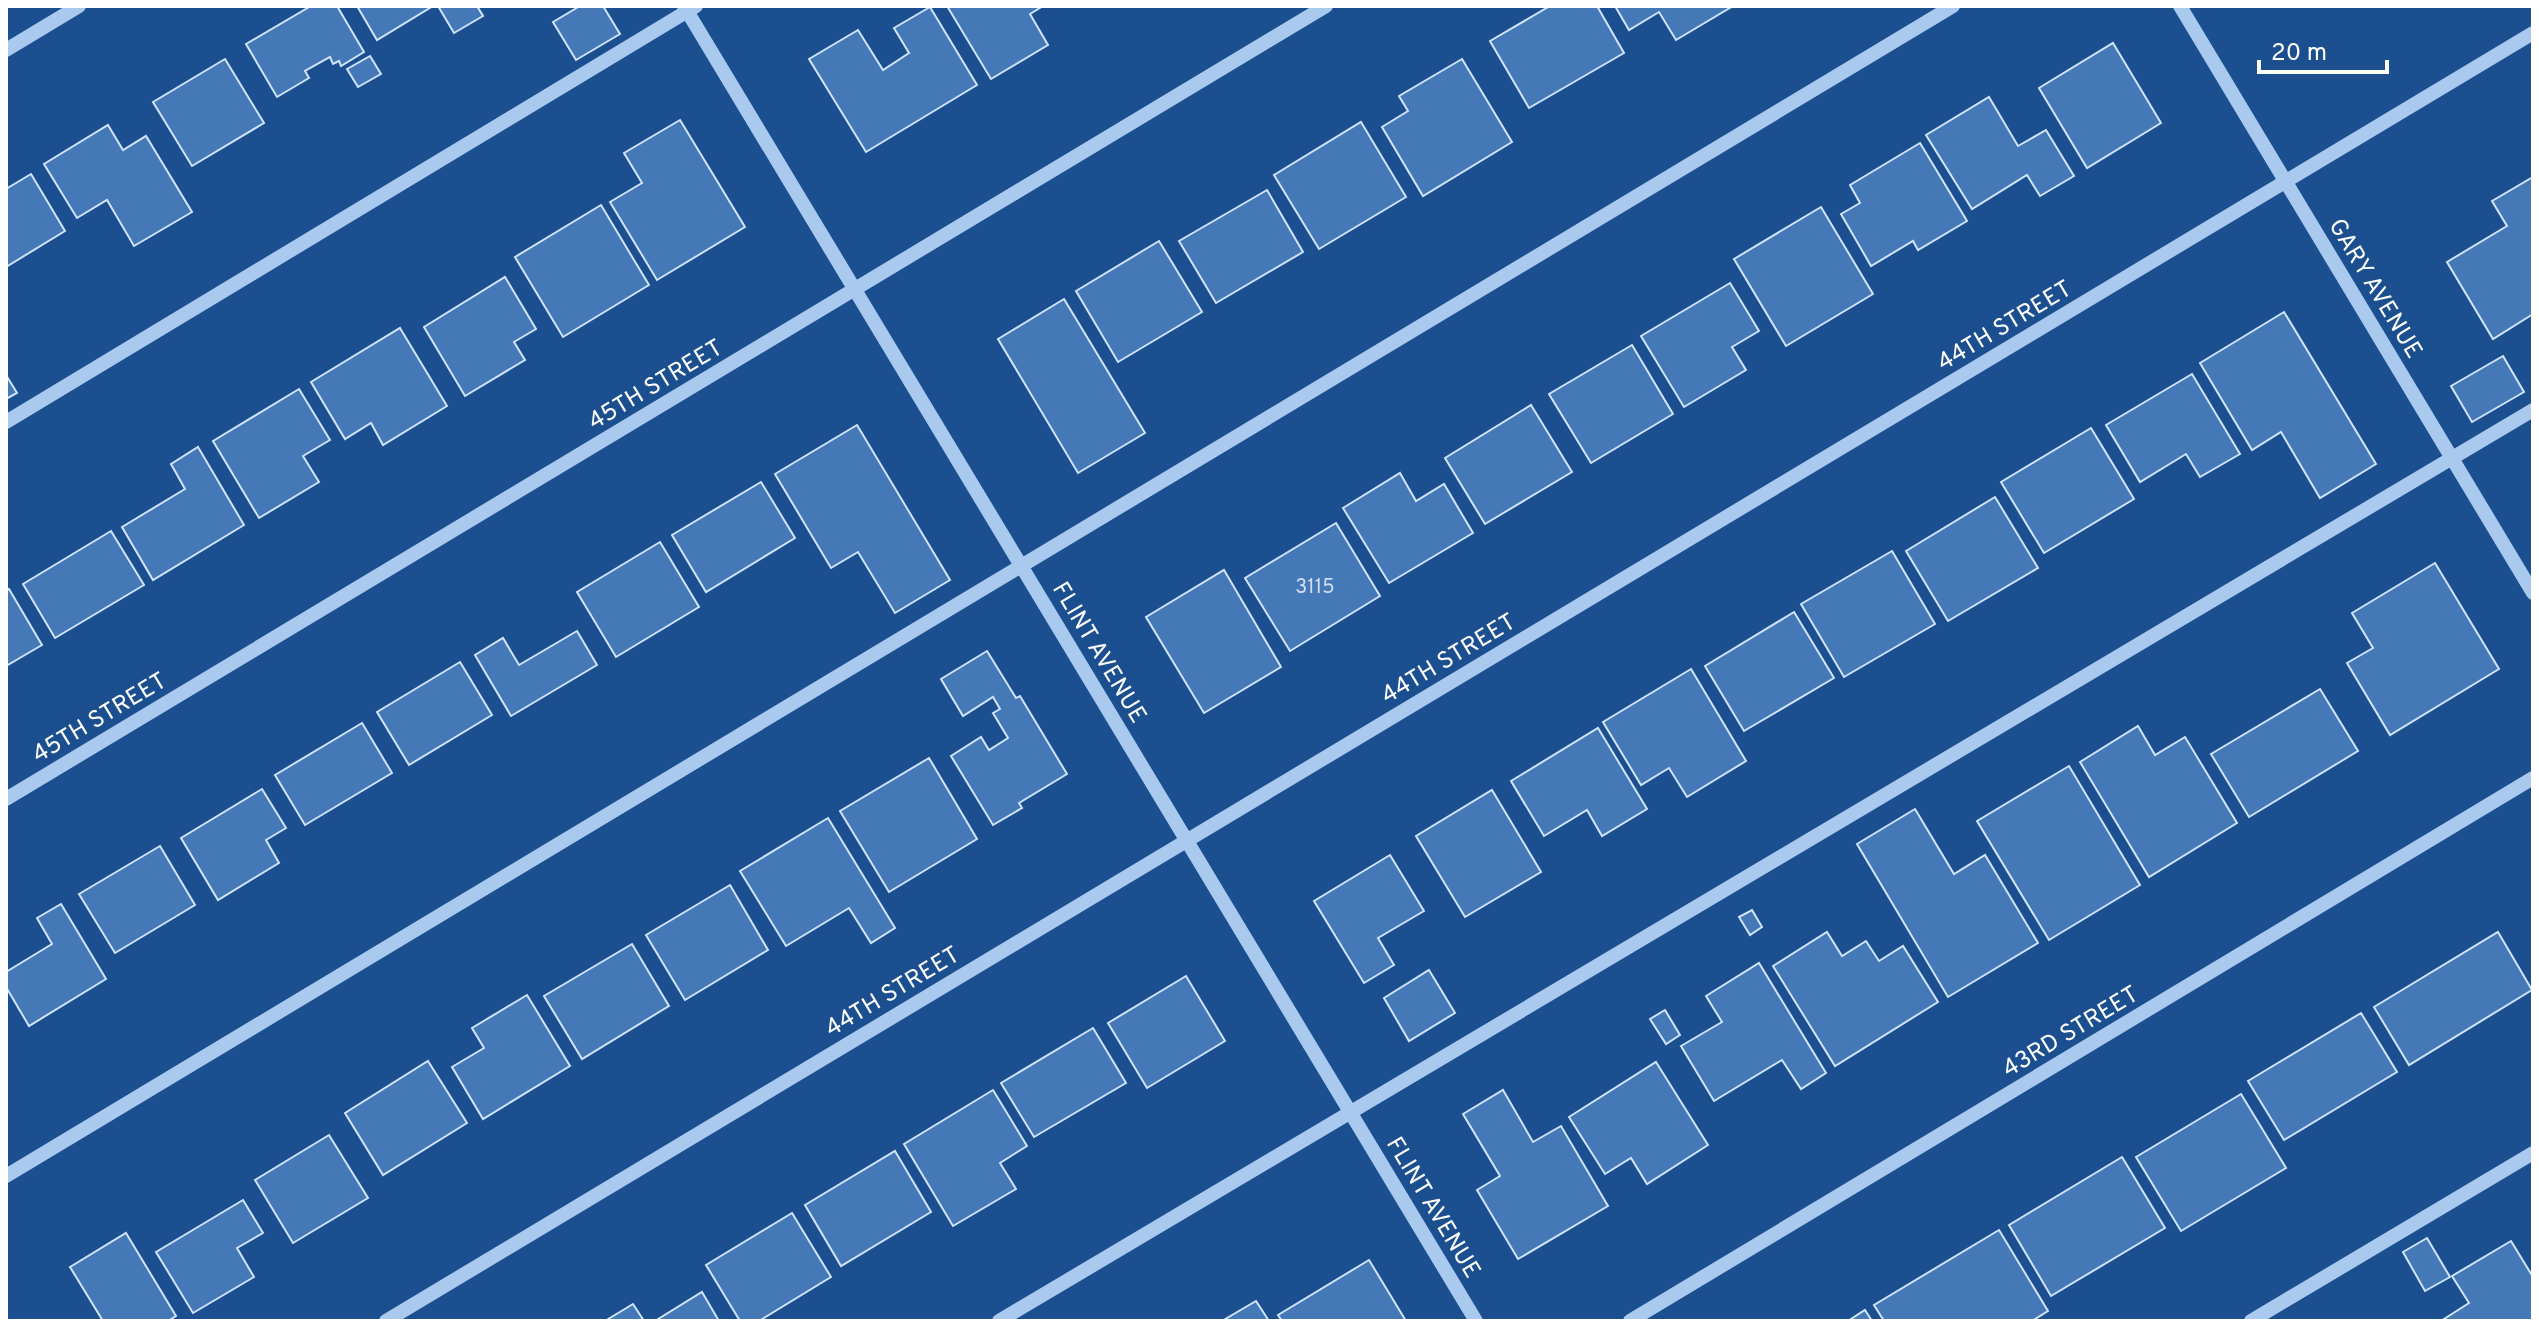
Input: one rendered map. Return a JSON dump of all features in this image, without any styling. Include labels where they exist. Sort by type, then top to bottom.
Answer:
[{"type":"street","points":[[6,50],[79,6]]},
{"type":"street","name":"45TH STREET","points":[[6,799],[1326,6]]},
{"type":"street","points":[[6,1176],[1953,6]]},
{"type":"street","name":"GARY AVENUE","points":[[2180,6],[2533,593]]},
{"type":"street","points":[[6,422],[689,8]]},
{"type":"street","name":"FLINT AVENUE","points":[[689,8],[1476,1321]]},
{"type":"street","name":"44TH STREET","points":[[386,1321],[2533,33]]},
{"type":"street","points":[[999,1321],[2533,410]]},
{"type":"street","name":"43RD STREET","points":[[1630,1321],[2533,778]]},
{"type":"street","points":[[2251,1321],[2533,1153]]},
{"type":"building","points":[[311,6],[337,6],[364,52],[341,66],[339,61],[333,64],[330,57],[305,71],[309,78],[277,97],[246,44]]},
{"type":"building","points":[[357,6],[433,6],[377,40]]},
{"type":"building","points":[[438,6],[477,6],[483,16],[454,33]]},
{"type":"building","points":[[580,6],[603,6],[620,34],[576,60],[553,22]]},
{"type":"building","points":[[947,6],[1043,6],[1030,14],[1048,45],[991,79]]},
{"type":"building","points":[[1550,6],[1597,6],[1624,53],[1529,108],[1490,41]]},
{"type":"building","points":[[1615,6],[1733,6],[1676,40],[1659,12],[1629,30]]},
{"type":"building","points":[[930,7],[977,85],[866,152],[809,59],[858,30],[883,70],[909,53],[894,28]]},
{"type":"building","points":[[2113,43],[2161,123],[2087,168],[2039,88]]},
{"type":"building","points":[[370,56],[381,74],[358,87],[347,69]]},
{"type":"building","points":[[225,59],[264,123],[192,166],[153,102]]},
{"type":"building","points":[[1462,59],[1512,142],[1423,196],[1382,127],[1408,111],[1399,96]]},
{"type":"building","points":[[1989,97],[2018,146],[2046,130],[2074,176],[2040,196],[2027,175],[1972,209],[1926,135]]},
{"type":"building","points":[[680,120],[745,227],[657,280],[610,202],[642,183],[624,153]]},
{"type":"building","points":[[1361,122],[1406,197],[1319,249],[1274,175]]},
{"type":"building","points":[[108,125],[123,150],[146,136],[192,212],[134,246],[107,200],[77,218],[44,164]]},
{"type":"building","points":[[1920,143],[1967,221],[1918,250],[1913,241],[1871,266],[1841,214],[1860,203],[1850,185]]},
{"type":"building","points":[[31,174],[65,231],[6,267],[6,189]]},
{"type":"building","points":[[2533,177],[2533,314],[2493,339],[2447,262],[2507,226],[2492,201]]},
{"type":"building","points":[[1267,190],[1303,252],[1216,303],[1179,241]]},
{"type":"building","points":[[601,205],[649,285],[563,337],[515,257]]},
{"type":"building","points":[[1821,207],[1873,294],[1786,346],[1734,259]]},
{"type":"building","points":[[1159,241],[1202,312],[1118,362],[1076,291]]},
{"type":"building","points":[[505,277],[536,329],[514,342],[525,360],[465,396],[424,327]]},
{"type":"building","points":[[1730,283],[1759,331],[1732,347],[1746,370],[1684,407],[1641,336]]},
{"type":"building","points":[[1064,299],[1145,433],[1078,473],[998,339]]},
{"type":"building","points":[[2284,312],[2376,464],[2320,498],[2281,432],[2252,450],[2200,363]]},
{"type":"building","points":[[400,328],[447,406],[383,445],[371,423],[345,439],[311,382]]},
{"type":"building","points":[[1632,345],[1673,414],[1591,463],[1549,394]]},
{"type":"building","points":[[2503,356],[2524,392],[2472,422],[2451,386]]},
{"type":"building","points":[[2192,374],[2240,454],[2200,477],[2186,454],[2140,482],[2106,425]]},
{"type":"building","points":[[6,375],[17,393],[6,399]]},
{"type":"building","points":[[299,389],[330,440],[303,456],[319,482],[259,518],[213,441]]},
{"type":"building","points":[[1531,405],[1572,472],[1485,524],[1445,458]]},
{"type":"building","points":[[857,425],[950,580],[895,613],[858,552],[831,568],[775,474]]},
{"type":"building","points":[[2091,428],[2134,499],[2044,553],[2001,482]]},
{"type":"building","points":[[198,447],[244,525],[153,580],[122,527],[185,489],[171,464]]},
{"type":"building","points":[[1400,473],[1416,501],[1444,484],[1473,533],[1389,583],[1343,508]]},
{"type":"building","points":[[761,482],[795,538],[706,592],[672,535]]},
{"type":"building","points":[[1995,497],[2038,568],[1948,621],[1906,551]]},
{"type":"building","points":[[1336,523],[1380,596],[1290,651],[1245,578]]},
{"type":"building","points":[[111,531],[144,585],[55,638],[23,584]]},
{"type":"building","points":[[660,542],[699,607],[616,657],[577,592]]},
{"type":"building","points":[[1892,551],[1935,624],[1844,677],[1801,604]]},
{"type":"building","points":[[2435,563],[2499,669],[2390,735],[2347,663],[2373,648],[2352,613]]},
{"type":"building","points":[[1224,570],[1281,667],[1204,713],[1146,617]]},
{"type":"building","points":[[9,589],[42,645],[6,666],[6,591]]},
{"type":"building","points":[[1794,612],[1834,678],[1744,731],[1705,666]]},
{"type":"building","points":[[577,631],[597,665],[511,716],[475,655],[503,638],[519,665]]},
{"type":"building","points":[[987,651],[1016,698],[1020,696],[1067,774],[1019,803],[1022,808],[993,825],[951,756],[981,737],[989,750],[1008,738],[993,713],[1000,709],[993,697],[963,716],[941,679]]},
{"type":"building","points":[[460,662],[492,715],[409,765],[377,712]]},
{"type":"building","points":[[1691,669],[1746,761],[1687,797],[1669,768],[1641,785],[1603,722]]},
{"type":"building","points":[[2320,689],[2358,751],[2249,817],[2211,754]]},
{"type":"building","points":[[362,723],[392,773],[305,825],[275,775]]},
{"type":"building","points":[[2138,726],[2155,755],[2185,737],[2237,823],[2149,877],[2080,762]]},
{"type":"building","points":[[1598,728],[1647,809],[1602,836],[1587,810],[1544,836],[1511,781]]},
{"type":"building","points":[[929,758],[977,839],[889,892],[840,811]]},
{"type":"building","points":[[2069,766],[2140,885],[2049,940],[1977,821]]},
{"type":"building","points":[[262,789],[286,828],[266,840],[279,863],[218,900],[181,838]]},
{"type":"building","points":[[1492,790],[1541,872],[1465,917],[1416,836]]},
{"type":"building","points":[[1915,809],[1954,874],[1985,855],[2038,943],[1948,997],[1857,844]]},
{"type":"building","points":[[828,818],[895,928],[871,943],[849,908],[786,946],[740,871]]},
{"type":"building","points":[[160,846],[195,905],[115,953],[79,894]]},
{"type":"building","points":[[1390,855],[1424,911],[1378,938],[1394,965],[1364,983],[1314,901]]},
{"type":"building","points":[[730,885],[768,950],[685,1000],[646,935]]},
{"type":"building","points":[[61,904],[106,979],[29,1026],[6,987],[6,972],[52,944],[37,918]]},
{"type":"building","points":[[1752,910],[1762,927],[1750,935],[1739,917]]},
{"type":"building","points":[[1827,932],[1842,956],[1866,941],[1879,961],[1903,946],[1938,1002],[1835,1066],[1773,966]]},
{"type":"building","points":[[2498,932],[2532,990],[2409,1065],[2374,1007]]},
{"type":"building","points":[[632,944],[669,1006],[582,1059],[544,996]]},
{"type":"building","points":[[1759,963],[1826,1073],[1801,1089],[1782,1060],[1714,1101],[1681,1046],[1722,1022],[1706,996]]},
{"type":"building","points":[[1429,970],[1455,1013],[1409,1041],[1384,998]]},
{"type":"building","points":[[1186,976],[1225,1041],[1147,1088],[1108,1023]]},
{"type":"building","points":[[527,995],[570,1066],[483,1119],[452,1067],[484,1048],[472,1028]]},
{"type":"building","points":[[1665,1010],[1680,1035],[1666,1044],[1650,1019]]},
{"type":"building","points":[[2361,1013],[2397,1072],[2284,1140],[2248,1081]]},
{"type":"building","points":[[1093,1028],[1126,1083],[1034,1137],[1001,1083]]},
{"type":"building","points":[[428,1061],[467,1123],[383,1175],[345,1113]]},
{"type":"building","points":[[1656,1062],[1708,1145],[1647,1184],[1631,1158],[1605,1174],[1569,1117]]},
{"type":"building","points":[[993,1090],[1027,1146],[1000,1163],[1016,1189],[953,1226],[904,1144]]},
{"type":"building","points":[[1503,1090],[1533,1142],[1561,1126],[1608,1206],[1518,1259],[1477,1190],[1500,1176],[1463,1114]]},
{"type":"building","points":[[2241,1094],[2286,1168],[2181,1231],[2136,1157]]},
{"type":"building","points":[[329,1135],[368,1198],[293,1243],[255,1180]]},
{"type":"building","points":[[895,1151],[931,1212],[841,1266],[805,1205]]},
{"type":"building","points":[[2122,1157],[2165,1228],[2051,1296],[2009,1225]]},
{"type":"building","points":[[243,1200],[263,1233],[237,1248],[254,1277],[193,1313],[156,1252]]},
{"type":"building","points":[[792,1213],[831,1277],[759,1321],[740,1321],[706,1265]]},
{"type":"building","points":[[1999,1230],[2048,1311],[2032,1321],[1884,1321],[1874,1305]]},
{"type":"building","points":[[126,1233],[176,1316],[168,1321],[103,1321],[70,1267]]},
{"type":"building","points":[[2427,1238],[2450,1277],[2425,1291],[2403,1252]]},
{"type":"building","points":[[2511,1241],[2533,1277],[2533,1321],[2441,1321],[2469,1303],[2452,1276]]},
{"type":"building","points":[[1369,1260],[1406,1321],[1282,1321],[1278,1315]]},
{"type":"building","points":[[702,1292],[719,1321],[655,1321]]},
{"type":"building","points":[[1256,1301],[1269,1321],[1222,1321]]},
{"type":"building","points":[[633,1304],[644,1321],[605,1321]]},
{"type":"building","points":[[1865,1310],[1872,1321],[1848,1321]]}]
